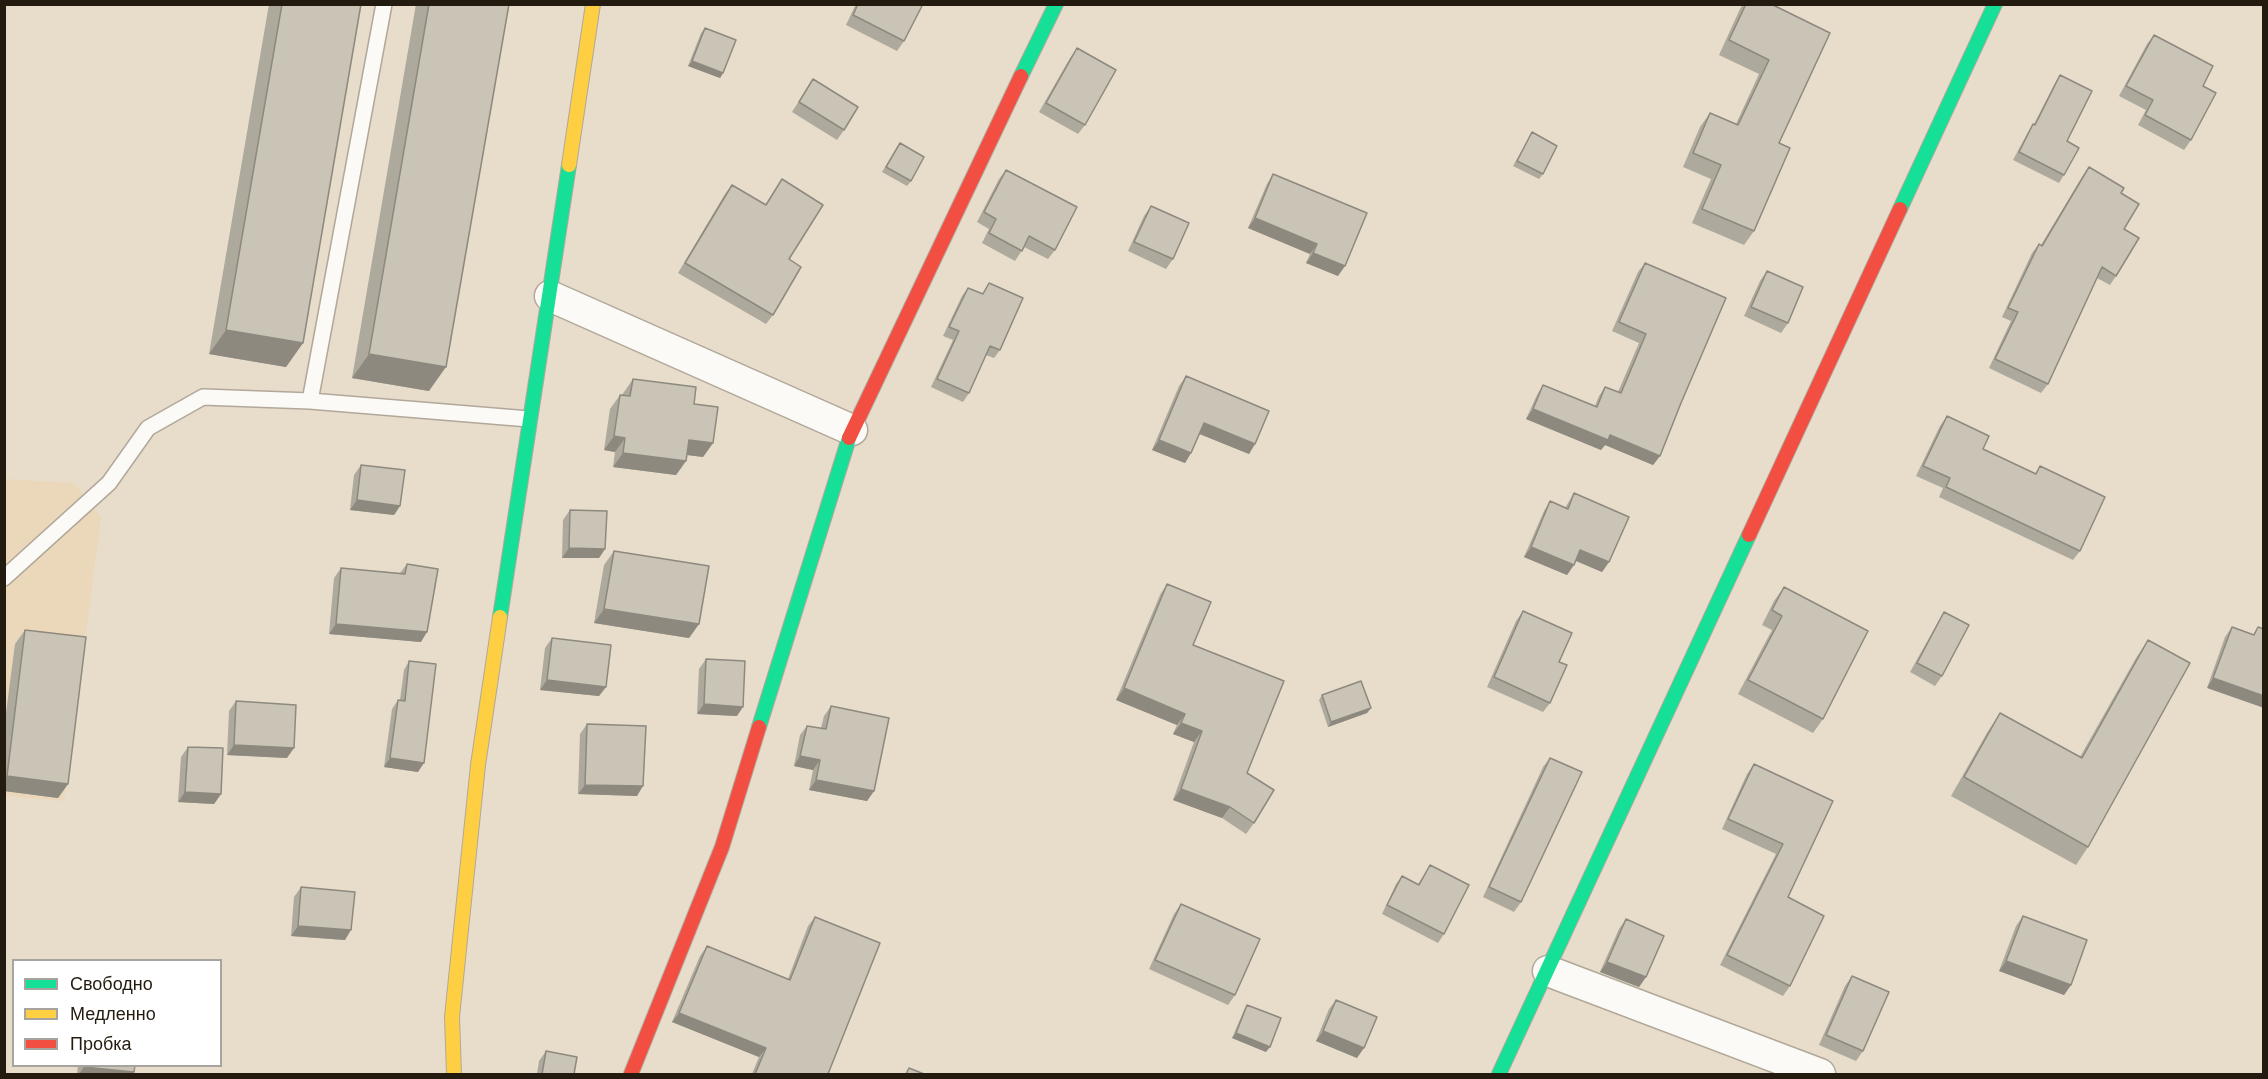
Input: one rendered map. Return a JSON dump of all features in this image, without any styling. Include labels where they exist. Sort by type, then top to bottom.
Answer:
[{"type":"street","points":[[454,1074],[452,1017],[478,765],[593,4]]},
{"type":"street","points":[[631,1074],[722,847],[852,430],[1056,4]]},
{"type":"street","points":[[1499,1074],[1995,4]]},
{"type":"street","points":[[550,296],[852,430]]},
{"type":"street","points":[[1548,970],[1820,1074]]},
{"type":"lane","points":[[310,401],[384,4]]},
{"type":"lane","points":[[4,578],[109,483],[147,428],[202,397],[310,401],[529,419]]},
{"type":"shaded area","points":[[4,479],[74,483],[101,518],[64,801],[5,796]]},
{"type":"building","points":[[282,4],[361,4],[303,343],[226,330]]},
{"type":"building","points":[[429,4],[509,4],[446,367],[369,354]]},
{"type":"building","points":[[858,4],[923,4],[904,41],[853,15]]},
{"type":"building","points":[[1746,4],[1771,4],[1830,33],[1779,143],[1790,148],[1754,231],[1702,209],[1721,165],[1693,153],[1710,113],[1738,125],[1769,60],[1729,40]]},
{"type":"building","points":[[705,28],[736,40],[723,73],[692,61]]},
{"type":"building","points":[[2154,35],[2213,66],[2203,86],[2216,93],[2191,140],[2145,115],[2153,100],[2126,86]]},
{"type":"building","points":[[1077,48],[1116,70],[1085,125],[1046,103]]},
{"type":"building","points":[[2060,75],[2092,91],[2067,141],[2079,148],[2064,175],[2019,152]]},
{"type":"building","points":[[813,79],[858,107],[844,130],[799,102]]},
{"type":"building","points":[[1532,132],[1557,146],[1543,174],[1517,161]]},
{"type":"building","points":[[900,143],[924,157],[911,181],[886,167]]},
{"type":"building","points":[[2089,167],[2124,188],[2121,193],[2139,204],[2124,229],[2139,238],[2116,276],[2102,267],[2048,384],[1995,359],[2018,312],[2008,308],[2039,244],[2042,246]]},
{"type":"building","points":[[1006,170],[1077,207],[1055,250],[1029,236],[1022,251],[989,233],[996,219],[984,212]]},
{"type":"building","points":[[1273,174],[1367,213],[1345,266],[1313,253],[1317,244],[1255,218]]},
{"type":"building","points":[[782,179],[823,205],[789,259],[801,267],[773,315],[685,263],[732,185],[766,205]]},
{"type":"building","points":[[1151,206],[1189,223],[1173,259],[1134,242]]},
{"type":"building","points":[[1645,263],[1726,298],[1660,456],[1610,435],[1608,440],[1533,409],[1543,385],[1597,407],[1605,387],[1621,393],[1646,334],[1619,322]]},
{"type":"building","points":[[1767,271],[1803,287],[1788,323],[1751,307]]},
{"type":"building","points":[[989,283],[1023,298],[1000,350],[990,346],[969,393],[937,379],[959,331],[949,327],[968,288],[983,294]]},
{"type":"building","points":[[1186,376],[1269,411],[1255,444],[1204,423],[1191,453],[1159,440]]},
{"type":"building","points":[[633,379],[696,387],[694,404],[718,407],[713,443],[689,440],[686,461],[623,453],[625,438],[614,436],[620,395],[630,396]]},
{"type":"building","points":[[1947,416],[1989,436],[1983,449],[2036,474],[2040,466],[2105,497],[2080,551],[1946,487],[1950,478],[1923,466]]},
{"type":"building","points":[[361,465],[405,470],[400,506],[357,500]]},
{"type":"building","points":[[1574,493],[1629,517],[1609,562],[1580,550],[1574,565],[1531,547],[1550,501],[1568,509]]},
{"type":"building","points":[[570,510],[607,511],[605,549],[569,548]]},
{"type":"building","points":[[614,551],[709,566],[699,624],[604,609]]},
{"type":"building","points":[[407,564],[438,569],[427,632],[336,624],[341,568],[405,574]]},
{"type":"building","points":[[1167,584],[1211,602],[1193,645],[1284,681],[1247,773],[1274,790],[1254,823],[1230,807],[1181,789],[1202,731],[1181,723],[1185,714],[1124,688]]},
{"type":"building","points":[[1784,587],[1868,631],[1823,719],[1748,680],[1782,616],[1772,610]]},
{"type":"building","points":[[1523,611],[1572,633],[1559,662],[1567,665],[1550,703],[1494,677]]},
{"type":"building","points":[[1944,612],[1969,625],[1942,676],[1917,663]]},
{"type":"building","points":[[2232,627],[2254,635],[2258,627],[2264,629],[2264,696],[2213,678]]},
{"type":"building","points":[[25,630],[86,637],[68,784],[7,776]]},
{"type":"building","points":[[552,638],[611,645],[606,687],[547,680]]},
{"type":"building","points":[[2148,640],[2190,663],[2088,847],[1964,777],[2000,713],[2082,758]]},
{"type":"building","points":[[706,659],[745,661],[743,707],[704,704]]},
{"type":"building","points":[[409,661],[436,664],[424,763],[390,758],[398,700],[405,701]]},
{"type":"building","points":[[1361,681],[1371,708],[1331,722],[1322,695]]},
{"type":"building","points":[[236,701],[296,705],[294,748],[234,745]]},
{"type":"building","points":[[831,706],[889,718],[874,791],[816,780],[820,760],[800,756],[807,726],[826,729]]},
{"type":"building","points":[[587,724],[646,726],[643,786],[585,785]]},
{"type":"building","points":[[188,747],[223,748],[221,794],[185,792]]},
{"type":"building","points":[[1550,758],[1582,772],[1521,902],[1489,887]]},
{"type":"building","points":[[1754,764],[1833,801],[1788,897],[1824,916],[1790,986],[1727,955],[1783,844],[1728,819]]},
{"type":"building","points":[[1430,865],[1469,885],[1444,934],[1387,905],[1402,876],[1419,885]]},
{"type":"building","points":[[301,887],[355,892],[351,930],[298,926]]},
{"type":"building","points":[[1181,904],[1260,939],[1235,995],[1155,960]]},
{"type":"building","points":[[2023,916],[2087,940],[2071,985],[2006,961]]},
{"type":"building","points":[[815,917],[880,943],[828,1074],[755,1074],[766,1048],[679,1013],[707,946],[790,980]]},
{"type":"building","points":[[1626,919],[1664,936],[1646,977],[1607,962]]},
{"type":"building","points":[[1852,976],[1889,992],[1863,1051],[1826,1035]]},
{"type":"building","points":[[1336,1000],[1377,1017],[1364,1048],[1323,1031]]},
{"type":"building","points":[[1247,1005],[1281,1018],[1270,1047],[1236,1033]]},
{"type":"building","points":[[546,1051],[577,1057],[574,1074],[542,1074]]},
{"type":"building","points":[[84,1067],[135,1067],[134,1072]]},
{"type":"building","points":[[909,1068],[924,1074],[906,1074]]},
{"type":"traffic: fast","points":[[1021,76],[1056,4]]},
{"type":"traffic: fast","points":[[1900,209],[1995,4]]},
{"type":"traffic: fast","points":[[500,617],[569,165]]},
{"type":"traffic: fast","points":[[759,727],[849,438]]},
{"type":"traffic: fast","points":[[1499,1074],[1749,535]]},
{"type":"traffic: slow","points":[[569,165],[593,4]]},
{"type":"traffic: slow","points":[[454,1074],[452,1017],[478,765],[500,617]]},
{"type":"traffic: jam","points":[[849,438],[1021,76]]},
{"type":"traffic: jam","points":[[1749,535],[1900,209]]},
{"type":"traffic: jam","points":[[631,1074],[722,847],[759,727]]}]
